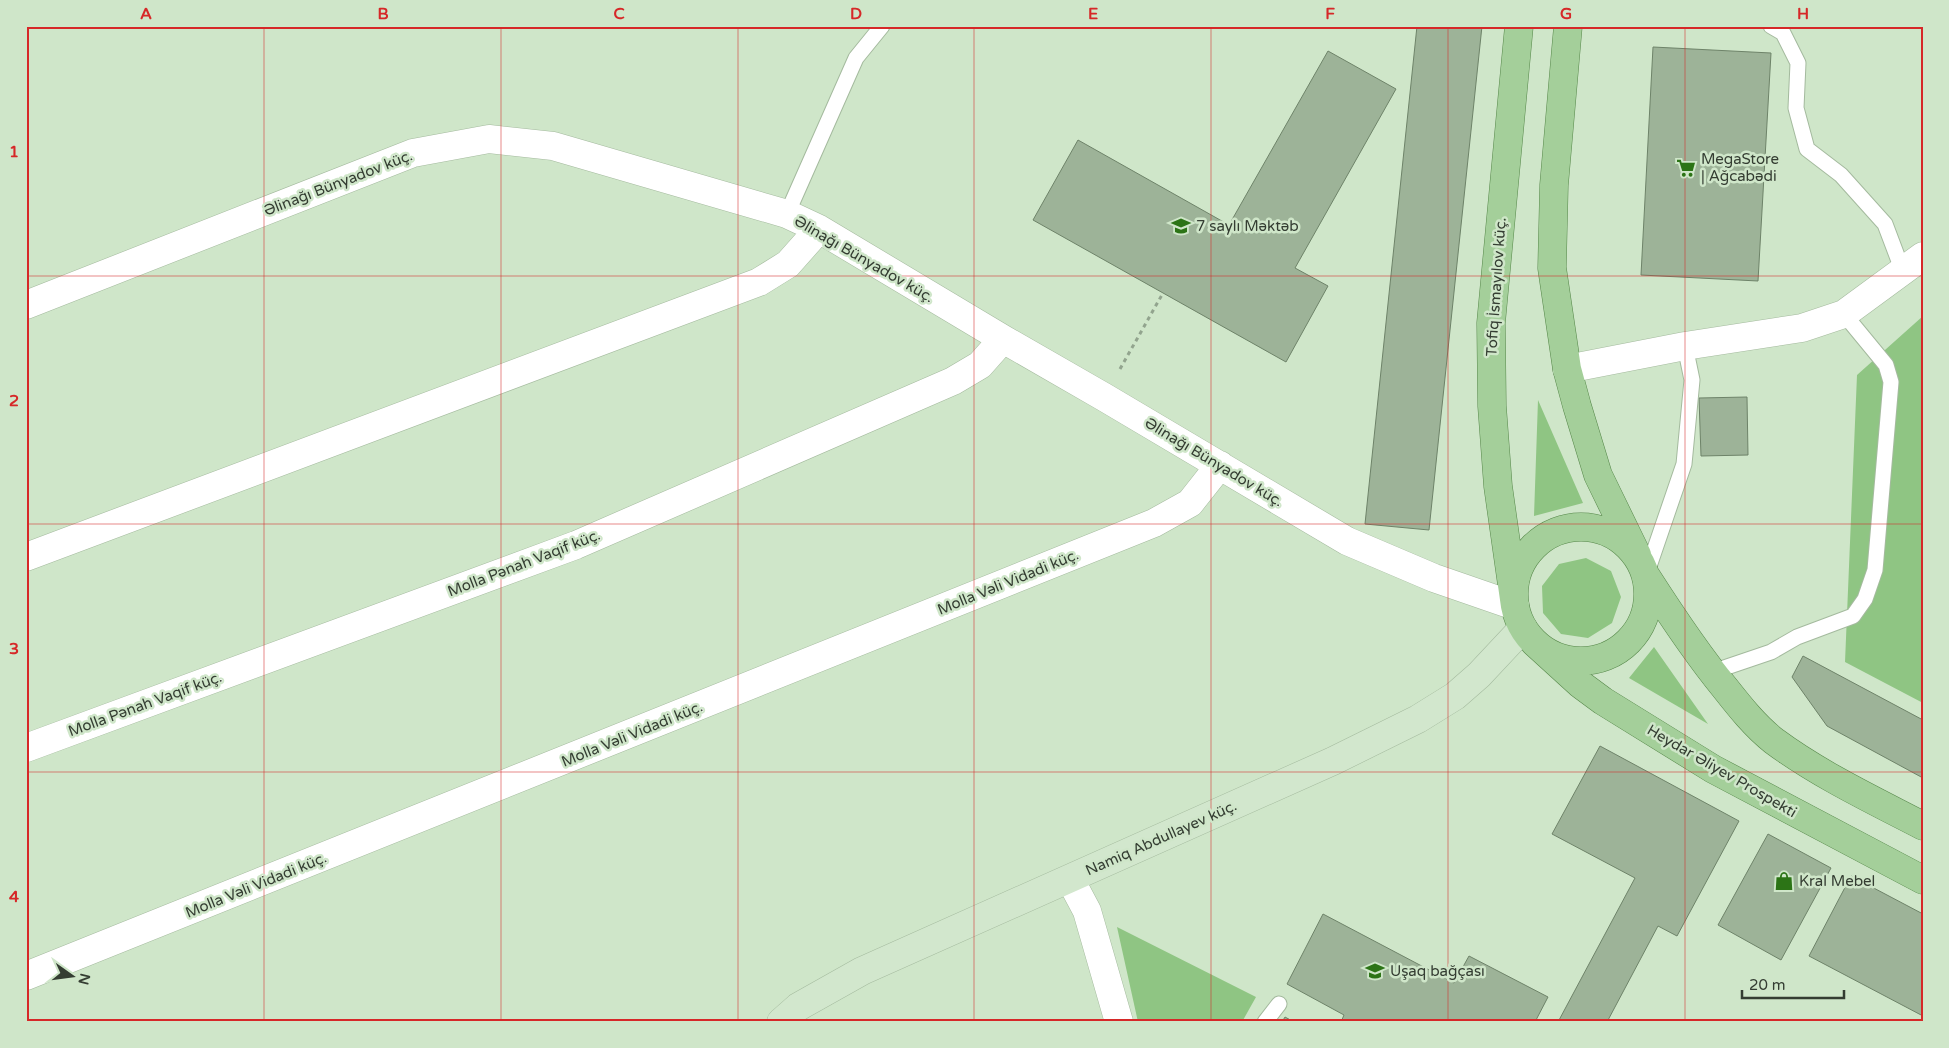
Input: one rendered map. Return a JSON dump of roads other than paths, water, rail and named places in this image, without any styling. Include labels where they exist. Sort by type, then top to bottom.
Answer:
[{"type":"main road","name":"Tofiq İsmayılov küç.","points":[[1519,26],[1491,323],[1492,406],[1498,486],[1524,626]]},
{"type":"main road","points":[[1568,26],[1554,185],[1552,268],[1567,369],[1598,475],[1641,565],[1674,620],[1743,711],[1774,740],[1828,775],[1923,826]]},
{"type":"main road","points":[[1578,527],[1600,529],[1620,539],[1641,565],[1648,594],[1646,614],[1637,631],[1624,646],[1608,656],[1589,661],[1570,660],[1551,654],[1524,626],[1515,584],[1522,562],[1536,544],[1555,532],[1578,527]]},
{"type":"main road","name":"Heydar Əliyev Prospekti","points":[[1524,626],[1580,684],[1603,701],[1713,769],[1923,880]]},
{"type":"street","name":"Əlinağı Bünyadov küç.","points":[[26,305],[413,153],[489,139],[553,146],[787,214],[819,229],[1002,340],[1104,397],[1348,541],[1434,578],[1524,626]]},
{"type":"street","points":[[26,557],[759,282],[788,264],[819,229]]},
{"type":"street","points":[[1567,369],[1685,346],[1802,328],[1844,314],[1913,262]]},
{"type":"street","name":"Molla Pənah Vaqif küç.","points":[[26,748],[576,545],[953,381],[980,365],[1002,340]]},
{"type":"street","name":"Molla Vəli Vidadi küç.","points":[[26,976],[1154,523],[1190,503],[1220,465]]},
{"type":"street","name":"Namiq Abdullayev küç.","points":[[780,1022],[798,1007],[862,971],[1333,761],[1418,719],[1455,696],[1479,676],[1524,626]]},
{"type":"street","points":[[1070,879],[1087,911],[1119,1022]]},
{"type":"lane","points":[[787,214],[856,58],[882,26]]},
{"type":"lane","points":[[1771,26],[1783,33],[1798,62],[1796,108],[1807,149],[1841,175],[1885,224],[1913,262]]},
{"type":"lane","points":[[1712,672],[1771,652],[1797,637],[1853,616],[1865,598],[1875,570],[1891,382],[1886,365],[1844,314]]},
{"type":"lane","points":[[1641,565],[1684,464],[1692,380],[1685,346]]},
{"type":"lane","points":[[1264,1022],[1279,1004]]},
{"type":"place","name":"MegaStore | Ağcabədi","points":[[1686,168]]},
{"type":"place","name":"7 saylı Məktəb","points":[[1181,226]]},
{"type":"place","name":"Kral Mebel","points":[[1784,881]]},
{"type":"place","name":"Uşaq bağçası","points":[[1375,971]]}]
